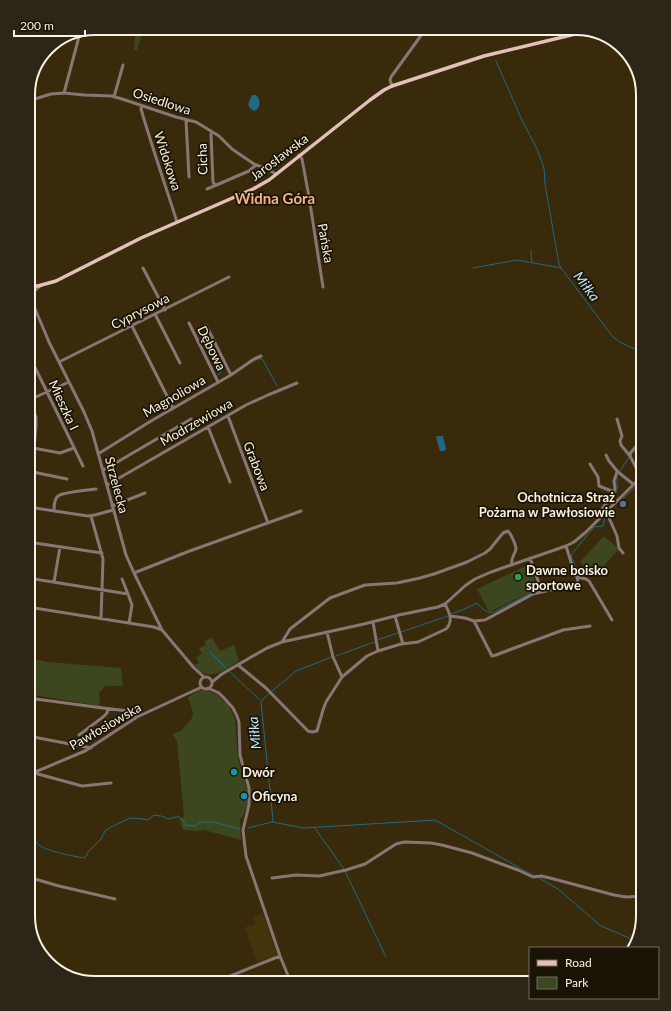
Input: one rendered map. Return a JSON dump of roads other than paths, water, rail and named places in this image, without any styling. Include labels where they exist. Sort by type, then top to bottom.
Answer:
[{"type":"main road","name":"Jarosławska","points":[[35,287],[56,281],[130,244],[253,189],[269,180],[370,100],[392,86],[505,50],[571,35]]},
{"type":"street","points":[[392,86],[390,80],[391,77],[421,35]]},
{"type":"street","points":[[64,93],[79,38]]},
{"type":"street","points":[[114,97],[123,65]]},
{"type":"street","name":"Osiedlowa","points":[[35,99],[42,96],[64,93],[114,97],[196,122],[219,136],[244,158],[256,165],[267,168],[276,174]]},
{"type":"street","name":"Widokowa","points":[[142,106],[141,109],[149,138],[161,170],[177,222]]},
{"type":"street","points":[[186,120],[189,177]]},
{"type":"street","name":"Cicha","points":[[212,132],[212,182],[214,185]]},
{"type":"street","name":"Pańska","points":[[299,156],[302,159],[309,197],[323,287]]},
{"type":"street","name":"Cicha","points":[[207,189],[249,171],[256,165]]},
{"type":"street","points":[[143,268],[165,310]]},
{"type":"street","name":"Cyprysowa","points":[[59,362],[229,277]]},
{"type":"street","points":[[35,290],[39,286]]},
{"type":"street","name":"Strzelecka","points":[[35,310],[92,431],[126,555],[134,573],[162,630],[194,668],[204,677]]},
{"type":"street","points":[[155,314],[180,363]]},
{"type":"street","name":"Dębowa","points":[[189,323],[218,382]]},
{"type":"street","points":[[206,325],[231,375]]},
{"type":"street","points":[[132,326],[173,408]]},
{"type":"street","name":"Magnoliowa","points":[[98,454],[261,356]]},
{"type":"street","name":"Mieszka I","points":[[35,368],[83,466]]},
{"type":"street","points":[[35,397],[69,382]]},
{"type":"street","name":"Modrzewiowa","points":[[107,485],[246,405],[297,384]]},
{"type":"street","points":[[35,415],[35,437]]},
{"type":"street","name":"Grabowa","points":[[228,416],[268,523]]},
{"type":"street","points":[[617,418],[622,436],[620,441],[621,445],[636,466]]},
{"type":"street","points":[[103,470],[191,419]]},
{"type":"street","points":[[208,427],[230,482]]},
{"type":"street","points":[[630,456],[631,452],[636,447]]},
{"type":"street","points":[[35,448],[60,453],[74,448]]},
{"type":"street","points":[[606,455],[618,472],[633,484]]},
{"type":"street","points":[[590,464],[598,477],[599,486],[614,492]]},
{"type":"street","points":[[618,472],[614,481],[614,492],[602,508],[602,511],[605,512],[617,536],[619,548],[623,554]]},
{"type":"street","points":[[35,473],[67,479]]},
{"type":"street","points":[[219,694],[208,688],[202,687],[200,681],[204,677],[209,678],[222,674],[267,648],[282,642],[426,610],[445,604],[475,579],[574,542],[583,535],[636,481]]},
{"type":"street","points":[[54,511],[56,499],[59,495],[96,489]]},
{"type":"street","points":[[112,506],[145,493]]},
{"type":"street","points":[[35,508],[91,516],[113,510]]},
{"type":"street","points":[[134,573],[187,552],[301,511]]},
{"type":"street","points":[[91,516],[103,559],[101,618]]},
{"type":"street","points":[[282,642],[290,629],[330,598],[365,585],[398,583],[434,574],[467,562],[490,550],[506,531],[510,534],[516,546],[511,562],[512,565]]},
{"type":"street","points":[[35,543],[102,553]]},
{"type":"street","points":[[450,616],[474,621],[485,620],[533,594],[576,584],[578,582],[577,577],[566,546]]},
{"type":"street","points":[[54,582],[60,547]]},
{"type":"street","points":[[530,558],[542,591]]},
{"type":"street","points":[[577,577],[589,581],[612,620]]},
{"type":"street","points":[[35,579],[128,594]]},
{"type":"street","points":[[122,579],[132,608],[129,623]]},
{"type":"street","points":[[238,665],[266,688],[308,731],[317,731],[326,702],[342,677],[367,656],[378,651],[403,644],[418,642],[446,629],[450,616],[445,604]]},
{"type":"street","points":[[35,608],[154,627],[162,630]]},
{"type":"street","points":[[395,616],[403,644]]},
{"type":"street","points":[[154,627],[157,620]]},
{"type":"street","points":[[474,621],[492,656],[563,630],[590,626]]},
{"type":"street","points":[[373,622],[378,651]]},
{"type":"street","points":[[327,632],[333,656],[342,677]]},
{"type":"street","name":"Strzelecka","points":[[194,668],[200,681]]},
{"type":"street","points":[[208,688],[222,674]]},
{"type":"street","points":[[209,678],[219,694],[233,708],[239,722],[240,755],[249,788],[249,805],[243,830],[246,856],[288,976]]},
{"type":"street","name":"Pawłosiowska","points":[[191,692],[198,686],[200,681]]},
{"type":"street","name":"Pawłosiowska","points":[[35,771],[76,756],[91,748],[137,717],[202,687]]},
{"type":"street","points":[[35,699],[108,709],[128,710],[137,717]]},
{"type":"street","points":[[79,735],[107,714],[108,709]]},
{"type":"street","points":[[35,737],[91,748]]},
{"type":"street","points":[[35,771],[38,774],[82,786],[112,783]]},
{"type":"street","points":[[272,878],[296,875],[319,876],[365,864],[396,844],[404,842],[431,843],[472,853],[536,877],[550,878],[614,895],[626,897],[636,896]]},
{"type":"street","points":[[35,879],[115,899]]},
{"type":"street","points":[[230,976],[280,956]]},
{"type":"water","points":[[252,95],[256,95],[259,101],[258,108],[254,111],[248,104]]},
{"type":"water","points":[[443,436],[446,449],[444,451],[440,451],[436,437]]},
{"type":"waterway","name":"Miłka","points":[[496,61],[521,118],[537,149],[544,168],[545,184],[559,264],[613,337],[636,350]]},
{"type":"waterway","points":[[531,251],[532,262]]},
{"type":"waterway","points":[[473,268],[517,260],[561,268]]},
{"type":"waterway","points":[[252,362],[262,359],[277,386]]},
{"type":"waterway","points":[[218,375],[224,364]]},
{"type":"waterway","name":"Miłka","points":[[631,454],[636,450]]},
{"type":"waterway","name":"Miłka","points":[[620,471],[629,457]]},
{"type":"waterway","name":"Miłka","points":[[604,510],[617,491],[617,476]]},
{"type":"waterway","points":[[623,499],[636,486]]},
{"type":"waterway","name":"Miłka","points":[[578,575],[571,555],[594,527],[603,526],[606,516]]},
{"type":"waterway","name":"Miłka","points":[[451,614],[477,603],[482,609],[494,612],[531,593]]},
{"type":"waterway","name":"Miłka","points":[[401,632],[448,616]]},
{"type":"waterway","name":"Miłka","points":[[377,640],[398,633]]},
{"type":"waterway","name":"Miłka","points":[[336,656],[374,642]]},
{"type":"waterway","points":[[210,652],[226,668]]},
{"type":"waterway","name":"Miłka","points":[[272,691],[296,671],[332,657]]},
{"type":"waterway","points":[[230,672],[260,700]]},
{"type":"waterway","name":"Miłka","points":[[248,828],[272,822],[273,820],[261,702],[269,694]]},
{"type":"waterway","name":"Miłka","points":[[35,841],[39,845],[48,849],[85,858],[89,851],[101,839],[105,831],[130,818],[148,820],[154,815],[169,819],[180,817],[185,825],[195,826],[201,822],[214,822],[239,829]]},
{"type":"waterway","points":[[272,822],[304,828],[435,820],[534,876]]},
{"type":"waterway","points":[[314,827],[344,869],[386,957]]},
{"type":"waterway","points":[[539,878],[558,889],[601,926],[631,939]]},
{"type":"place","name":"Ochotnicza Straż Pożarna w Pawłosiowie","points":[[623,504]]},
{"type":"place","name":"Dawne boisko sportowe","points":[[518,577]]},
{"type":"place","name":"Dwór","points":[[234,772]]},
{"type":"place","name":"Oficyna","points":[[244,796]]},
{"type":"district","name":"Widna Góra","points":[[275,198]]}]
